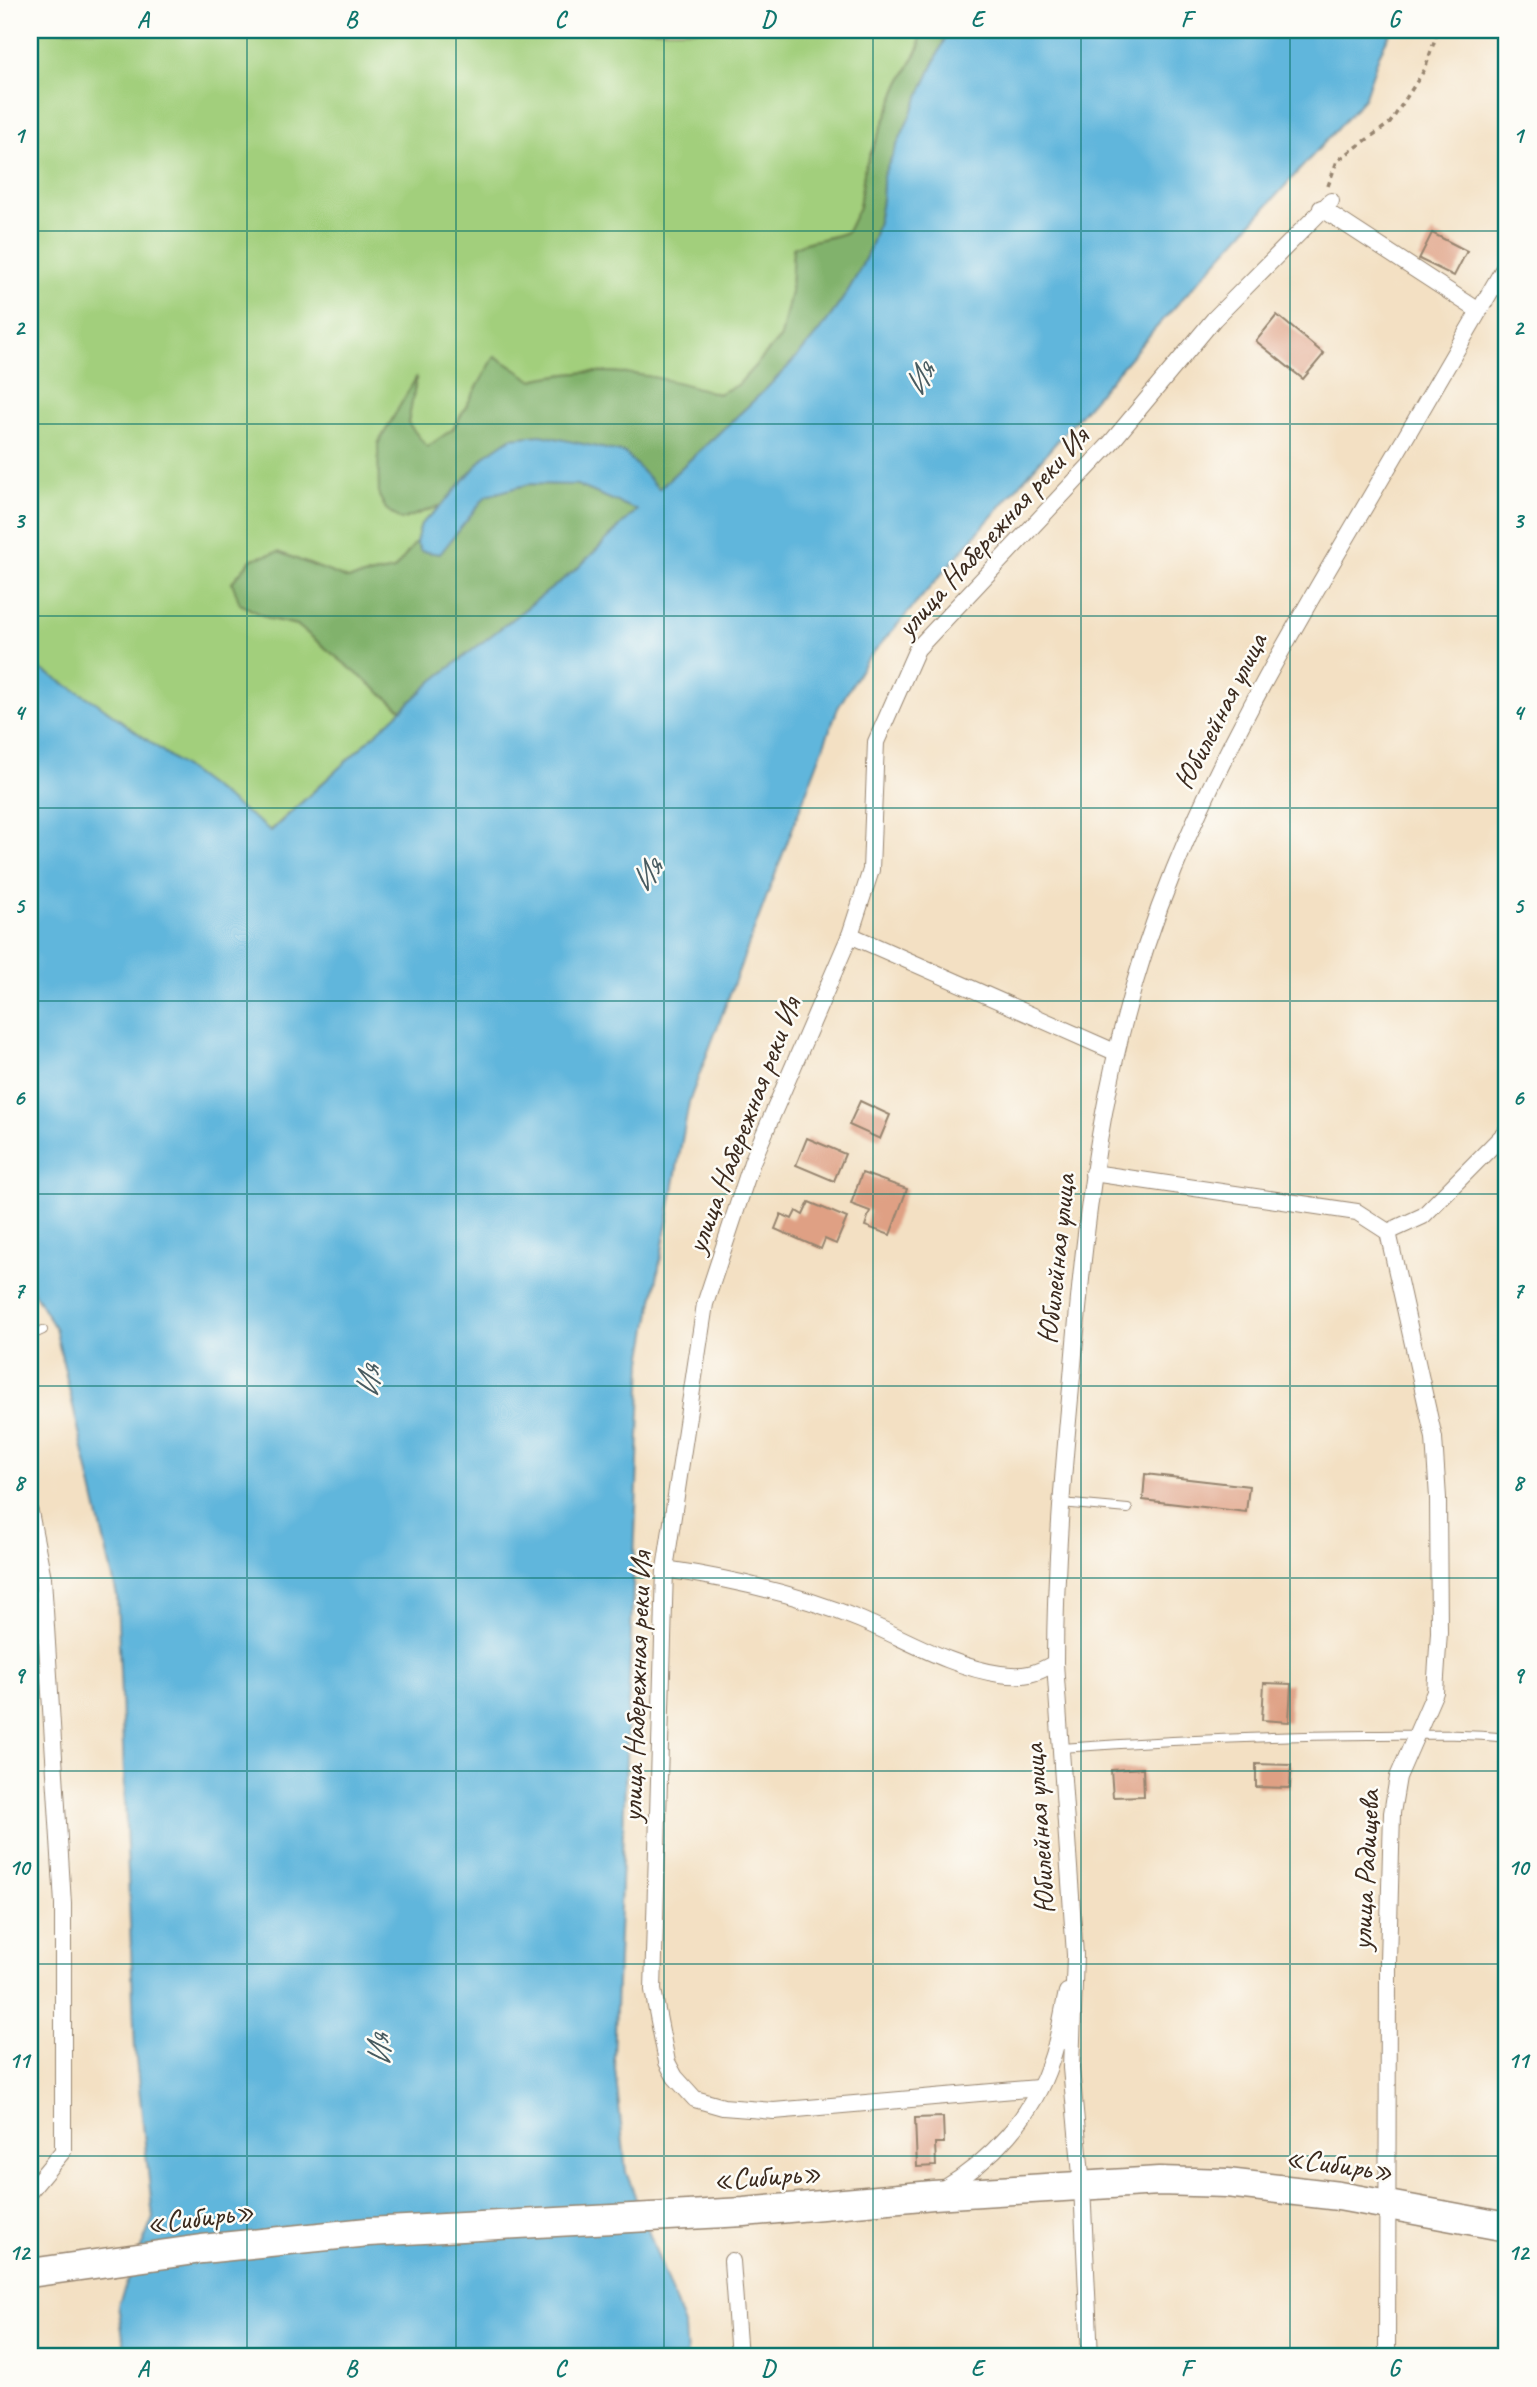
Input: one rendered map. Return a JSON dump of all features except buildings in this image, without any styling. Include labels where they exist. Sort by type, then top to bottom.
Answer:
[{"type":"highway","name":"«Сибирь»","points":[[30,2273],[202,2249],[368,2232],[744,2212],[933,2195],[1082,2186],[1200,2182],[1388,2204],[1507,2227]]},
{"type":"street","points":[[1326,204],[1479,311]]},
{"type":"street","name":"улица Набережная реки Ия","points":[[1038,2088],[774,2112],[723,2107],[695,2099],[675,2077],[661,2041],[653,1990],[666,1569],[705,1304],[752,1162],[850,935],[871,870],[876,742],[917,649],[1109,444],[1214,319],[1326,204]]},
{"type":"street","name":"Юбилейная улица","points":[[1090,2357],[1082,2186],[1071,2068],[1075,1955],[1055,1662],[1056,1562],[1093,1172],[1115,1052],[1153,925],[1214,779],[1301,615],[1507,263]]},
{"type":"street","points":[[850,935],[1115,1052]]},
{"type":"street","points":[[1093,1172],[1357,1212],[1388,1232],[1423,1216],[1507,1131]]},
{"type":"street","name":"улица Радищева","points":[[1387,2357],[1388,1961],[1392,1813],[1398,1777],[1431,1706],[1437,1676],[1437,1468],[1429,1408],[1388,1232]]},
{"type":"street","points":[[30,1512],[43,1578],[63,1904],[63,2151],[30,2191]]},
{"type":"street","points":[[666,1569],[761,1587],[859,1619],[943,1657],[998,1674],[1033,1675],[1055,1662]]},
{"type":"street","points":[[933,2195],[957,2181],[1000,2145],[1027,2110],[1051,2062],[1075,1955]]},
{"type":"street","points":[[732,2262],[739,2357]]},
{"type":"lane","points":[[30,1336],[43,1330]]},
{"type":"lane","points":[[1061,1503],[1128,1509]]},
{"type":"lane","points":[[1062,1748],[1184,1739],[1417,1735],[1507,1738]]},
{"type":"path","points":[[1326,204],[1328,187],[1337,161],[1390,123],[1425,69],[1438,30]]},
{"type":"green space","points":[[30,30],[918,30],[920,46],[900,83],[865,167],[859,207],[847,232],[793,248],[791,292],[781,337],[738,385],[718,394],[648,376],[603,372],[580,372],[532,380],[496,357],[453,429],[427,448],[408,423],[416,379],[378,444],[401,520],[442,505],[421,524],[416,542],[394,570],[348,579],[278,552],[252,559],[232,582],[241,604],[270,619],[297,625],[402,710],[270,831],[97,703],[30,663]]},
{"type":"green space","points":[[919,30],[949,30],[883,176],[878,223],[861,267],[836,309],[803,350],[767,388],[659,489],[541,435],[511,438],[486,455],[442,505],[401,520],[386,509],[379,496],[378,444],[417,376],[408,423],[427,447],[453,429],[495,356],[532,380],[580,372],[603,372],[648,376],[718,394],[738,385],[781,337],[791,292],[793,248],[847,232],[859,207],[865,167],[900,83],[920,47]]},
{"type":"green space","points":[[529,484],[577,485],[637,510],[579,567],[434,680],[402,710],[297,625],[270,619],[240,604],[232,582],[252,559],[278,552],[348,579],[394,570],[416,542],[421,551],[440,554],[485,496]]},
{"type":"water","name":"Ия","points":[[949,30],[1392,30],[1379,55],[1364,99],[1154,330],[865,662],[838,708],[689,1102],[642,1361],[614,2058],[626,2172],[685,2328],[687,2357],[126,2357],[118,2305],[153,2218],[135,2050],[117,1596],[55,1328],[30,1286],[30,663],[97,703],[271,831],[434,680],[579,567],[637,510],[577,485],[529,484],[486,496],[440,554],[421,551],[416,542],[421,524],[442,505],[486,455],[511,438],[541,435],[625,453],[659,489],[767,388],[803,350],[836,309],[861,267],[878,223],[883,176]]}]
